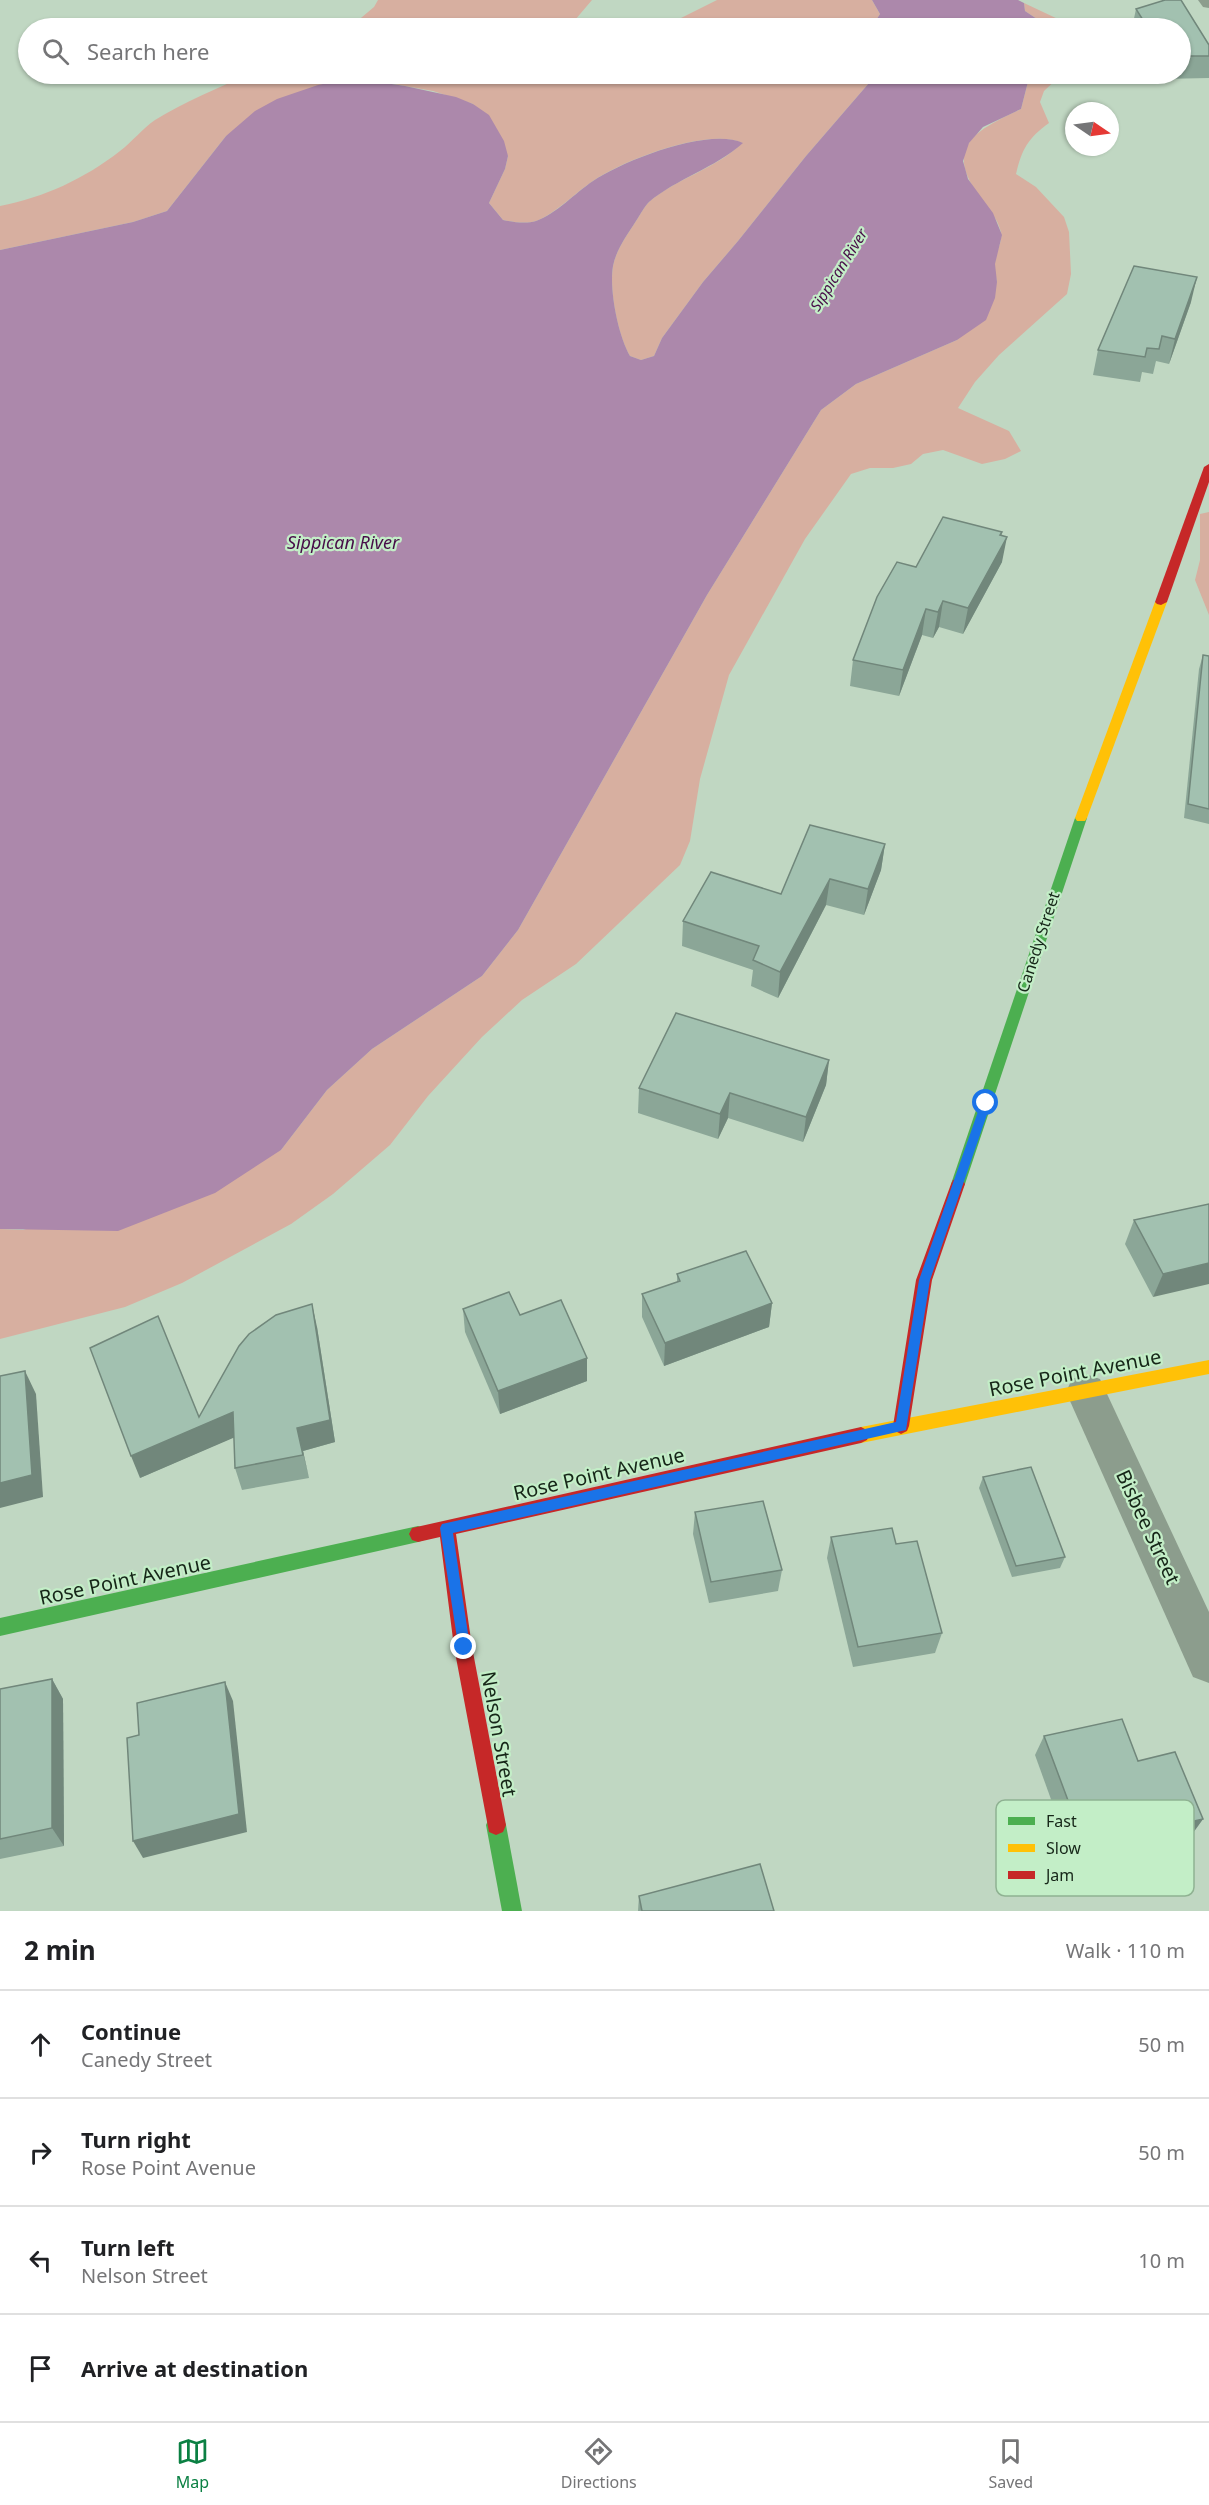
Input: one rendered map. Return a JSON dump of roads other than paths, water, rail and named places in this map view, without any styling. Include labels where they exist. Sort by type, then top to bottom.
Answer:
[{"type":"street","name":"Canedy Street","points":[[902,1426],[924,1280],[986,1103],[1065,860],[1209,467]]},
{"type":"street","name":"Rose Point Avenue","points":[[0,1627],[902,1426],[1209,1367]]},
{"type":"street","name":"Bisbee Street","points":[[1086,1392],[1209,1661]]},
{"type":"street","name":"Nelson Street","points":[[447,1528],[464,1647],[512,1911]]},
{"type":"water","points":[[872,0],[1018,0],[1024,3],[1025,11],[1036,18],[877,18],[880,14]]},
{"type":"water","name":"Sippican River","points":[[323,84],[405,86],[456,97],[473,104],[489,115],[504,141],[508,156],[505,169],[489,203],[503,220],[528,222],[543,218],[593,181],[644,156],[709,139],[728,139],[743,143],[720,160],[649,202],[619,248],[614,260],[612,276],[616,312],[630,356],[641,360],[654,356],[662,338],[703,282],[868,84],[1027,84],[1021,109],[983,127],[969,143],[963,161],[968,179],[993,213],[1002,235],[995,264],[997,282],[995,298],[986,320],[957,340],[856,384],[821,410],[707,595],[518,930],[482,976],[372,1049],[327,1090],[281,1150],[215,1193],[118,1231],[0,1229],[0,250],[133,222],[167,211],[226,136],[255,111],[277,99]]}]
